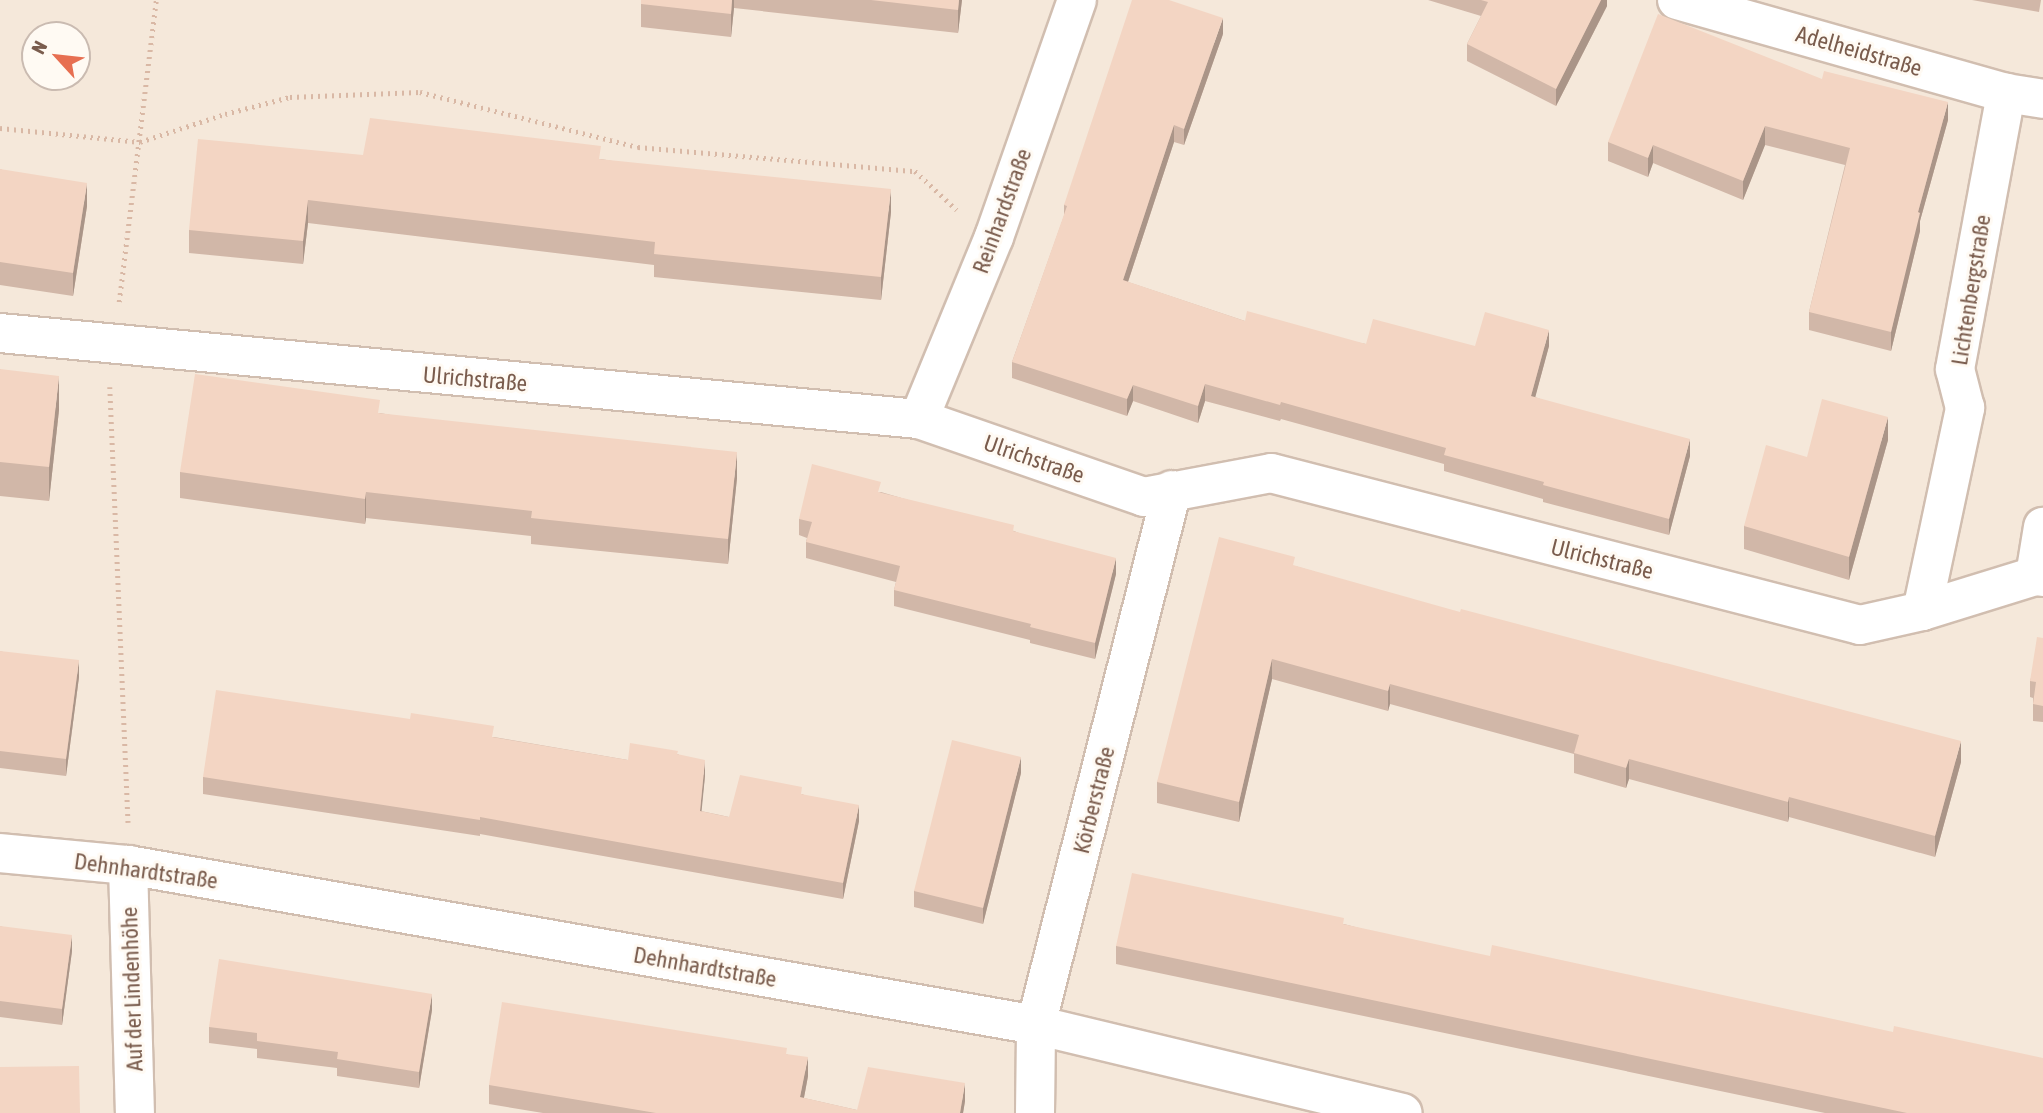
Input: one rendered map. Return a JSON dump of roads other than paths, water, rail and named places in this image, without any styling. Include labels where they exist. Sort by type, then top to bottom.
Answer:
[{"type":"street","name":"Reinhardstraße","points":[[919,419],[994,237],[1077,0]]},
{"type":"street","name":"Adelheidstraße","points":[[1677,0],[2025,96]]},
{"type":"street","name":"Lichtenbergstraße","points":[[1922,611],[1965,408],[1955,369],[2025,96]]},
{"type":"street","name":"Ulrichstraße","points":[[0,333],[113,346],[919,419],[1144,497],[1271,473],[1860,625],[1922,611],[2039,577]]},
{"type":"street","name":"Körberstraße","points":[[1035,1113],[1036,1025],[1172,490]]},
{"type":"street","points":[[2039,577],[2043,527]]},
{"type":"street","name":"Dehnhardtstraße","points":[[0,853],[128,865],[1036,1025],[1403,1113]]},
{"type":"street","name":"Auf der Lindenhöhe","points":[[128,865],[135,1113]]}]
